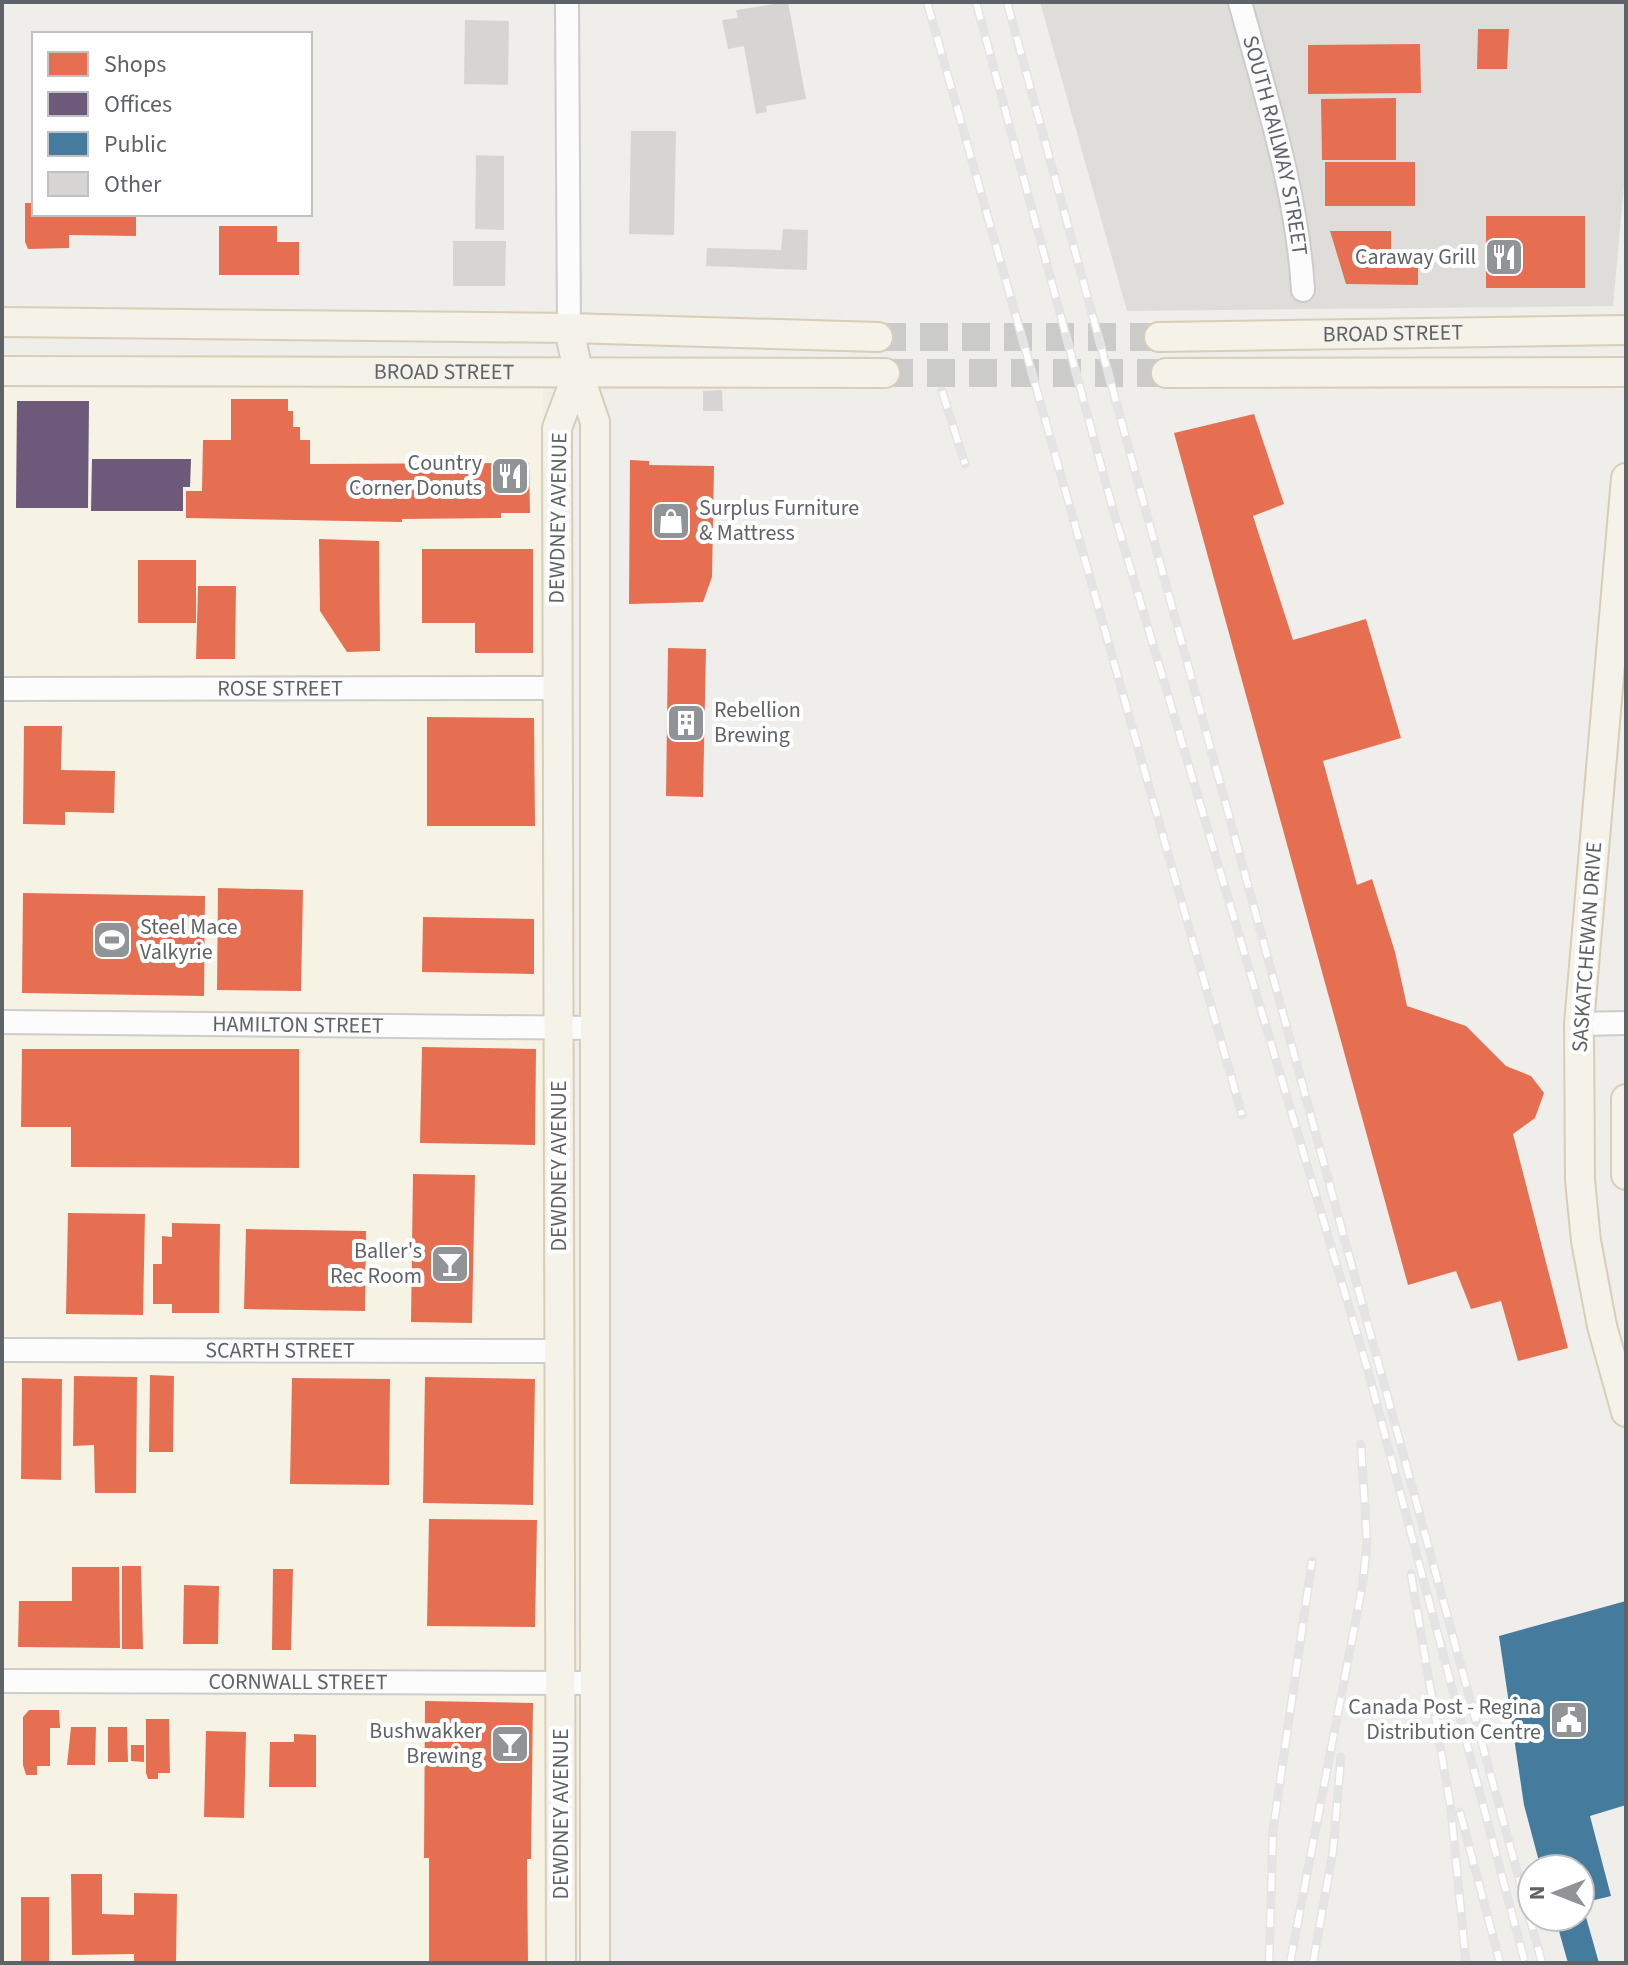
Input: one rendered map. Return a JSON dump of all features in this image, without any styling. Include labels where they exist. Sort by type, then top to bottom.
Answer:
[{"type":"main road","name":"BROAD STREET","points":[[2,322],[569,328],[878,337]]},
{"type":"main road","name":"DEWDNEY AVENUE","points":[[569,328],[578,372],[595,422],[595,1963]]},
{"type":"main road","name":"BROAD STREET","points":[[1159,337],[1626,330]]},
{"type":"main road","name":"BROAD STREET","points":[[2,371],[885,373]]},
{"type":"main road","name":"DEWDNEY AVENUE","points":[[561,1963],[557,428],[578,372]]},
{"type":"main road","name":"BROAD STREET","points":[[1166,373],[1626,372]]},
{"type":"main road","name":"SASKATCHEWAN DRIVE","points":[[1626,478],[1617,685],[1579,1024],[1580,1180],[1586,1241],[1602,1326],[1626,1412]]},
{"type":"main road","points":[[1626,1099],[1626,1175]]},
{"type":"street","name":"DEWDNEY AVENUE","points":[[567,2],[569,328]]},
{"type":"street","name":"SOUTH RAILWAY STREET","points":[[1240,2],[1286,168],[1299,235],[1303,290]]},
{"type":"street","name":"ROSE STREET","points":[[2,689],[557,688]]},
{"type":"street","name":"HAMILTON STREET","points":[[2,1022],[595,1028]]},
{"type":"street","points":[[1579,1024],[1626,1023]]},
{"type":"street","name":"SCARTH STREET","points":[[2,1350],[560,1351]]},
{"type":"street","name":"CORNWALL STREET","points":[[2,1681],[595,1683]]},
{"type":"shaded area","points":[[1040,2],[1626,2],[1626,164],[1613,306],[1127,311]]},
{"type":"shaded area","points":[[316,383],[543,383],[549,1963],[2,1963],[2,388],[315,388]]},
{"type":"building: Shops","points":[[1478,29],[1509,29],[1507,69],[1477,69]]},
{"type":"building: Shops","points":[[1420,44],[1421,93],[1308,94],[1308,45]]},
{"type":"building: Shops","points":[[1396,98],[1396,160],[1322,160],[1321,99]]},
{"type":"building: Shops","points":[[1325,162],[1415,162],[1415,206],[1325,206]]},
{"type":"building: Shops","points":[[25,203],[32,203],[32,216],[136,216],[136,236],[69,235],[69,248],[28,249],[25,242]]},
{"type":"building: Shops","points":[[1486,216],[1585,216],[1585,288],[1486,288]]},
{"type":"building: Shops","points":[[219,226],[277,226],[277,242],[299,242],[299,275],[219,275]]},
{"type":"building: Shops","points":[[1330,231],[1391,231],[1391,256],[1418,257],[1418,285],[1346,284]]},
{"type":"building: Shops","points":[[231,399],[288,399],[288,411],[293,411],[293,427],[300,427],[300,440],[310,440],[310,464],[529,463],[530,513],[501,513],[501,518],[402,519],[402,522],[186,518],[186,491],[202,491],[203,440],[231,440]]},
{"type":"building: Shops","points":[[1254,414],[1284,504],[1253,516],[1293,640],[1366,619],[1401,738],[1323,761],[1357,885],[1372,879],[1395,952],[1407,1006],[1466,1026],[1506,1066],[1531,1076],[1544,1093],[1535,1118],[1513,1134],[1568,1348],[1518,1361],[1501,1301],[1471,1309],[1456,1271],[1408,1285],[1174,433]]},
{"type":"building: Shops","name":"Surplus Furniture & Mattress","points":[[630,460],[649,461],[649,465],[714,466],[712,577],[703,602],[629,604]]},
{"type":"building: Shops","points":[[319,539],[379,541],[380,651],[347,652],[320,611]]},
{"type":"building: Shops","points":[[422,549],[533,549],[533,653],[475,653],[475,623],[422,623]]},
{"type":"building: Shops","points":[[138,560],[196,560],[196,623],[138,623]]},
{"type":"building: Shops","points":[[198,586],[236,586],[235,659],[196,659]]},
{"type":"building: Shops","name":"Rebellion Brewing","points":[[668,648],[706,649],[703,797],[666,796]]},
{"type":"building: Shops","points":[[427,717],[534,718],[535,826],[427,826]]},
{"type":"building: Shops","points":[[24,726],[62,726],[61,770],[115,771],[114,813],[65,812],[65,825],[23,824]]},
{"type":"building: Shops","points":[[218,888],[303,890],[301,991],[217,990]]},
{"type":"building: Shops","points":[[23,893],[205,896],[204,996],[22,993]]},
{"type":"building: Shops","points":[[423,917],[534,919],[534,974],[422,972]]},
{"type":"building: Shops","points":[[422,1047],[536,1049],[535,1145],[420,1143]]},
{"type":"building: Shops","points":[[22,1049],[299,1049],[299,1168],[71,1167],[71,1127],[21,1127]]},
{"type":"building: Shops","points":[[413,1174],[475,1175],[472,1323],[411,1322]]},
{"type":"building: Shops","points":[[68,1213],[145,1214],[143,1315],[66,1314]]},
{"type":"building: Shops","points":[[172,1223],[220,1224],[219,1313],[172,1313],[172,1304],[153,1304],[153,1264],[162,1264],[162,1236],[172,1237]]},
{"type":"building: Shops","points":[[246,1229],[366,1231],[365,1311],[244,1309]]},
{"type":"building: Shops","points":[[150,1375],[174,1376],[173,1452],[149,1452]]},
{"type":"building: Shops","points":[[74,1376],[137,1377],[136,1493],[95,1493],[94,1445],[73,1446]]},
{"type":"building: Shops","points":[[425,1377],[535,1379],[533,1505],[423,1503]]},
{"type":"building: Shops","points":[[22,1378],[62,1379],[61,1480],[21,1479]]},
{"type":"building: Shops","points":[[292,1378],[390,1379],[389,1485],[290,1484]]},
{"type":"building: Shops","points":[[429,1519],[537,1520],[535,1627],[427,1626]]},
{"type":"building: Shops","points":[[122,1566],[141,1566],[143,1649],[122,1649]]},
{"type":"building: Shops","points":[[72,1567],[119,1567],[120,1648],[18,1647],[19,1601],[72,1601]]},
{"type":"building: Shops","points":[[273,1569],[293,1569],[291,1650],[272,1650]]},
{"type":"building: Shops","points":[[184,1585],[219,1586],[218,1644],[183,1644]]},
{"type":"building: Shops","points":[[425,1701],[533,1703],[531,1859],[527,1859],[528,1963],[429,1963],[429,1858],[424,1858]]},
{"type":"building: Shops","points":[[29,1710],[59,1710],[60,1728],[50,1728],[50,1766],[37,1766],[37,1775],[26,1775],[23,1765],[23,1717]]},
{"type":"building: Shops","points":[[146,1719],[169,1719],[170,1773],[158,1773],[158,1779],[148,1779],[146,1773]]},
{"type":"building: Shops","points":[[71,1727],[96,1727],[95,1765],[67,1765]]},
{"type":"building: Shops","points":[[108,1727],[127,1727],[128,1762],[108,1762]]},
{"type":"building: Shops","points":[[206,1731],[246,1732],[244,1818],[204,1817]]},
{"type":"building: Shops","points":[[294,1734],[316,1735],[316,1787],[269,1787],[270,1742],[294,1742]]},
{"type":"building: Shops","points":[[131,1745],[144,1745],[144,1762],[131,1761]]},
{"type":"building: Shops","points":[[71,1874],[102,1874],[102,1914],[134,1915],[134,1893],[177,1894],[176,1963],[134,1963],[134,1954],[72,1955]]},
{"type":"building: Shops","points":[[21,1897],[49,1897],[49,1963],[21,1963]]},
{"type":"building: Offices","points":[[17,401],[89,401],[88,508],[16,508]]},
{"type":"building: Offices","points":[[92,459],[191,459],[190,487],[183,487],[183,511],[91,511]]},
{"type":"building: Public","name":"Canada Post - Regina Distribution Centre","points":[[1626,1601],[1626,1805],[1590,1816],[1611,1896],[1596,1900],[1596,1853],[1537,1853],[1524,1805],[1499,1636]]},
{"type":"building: Public","name":"Canada Post - Regina Distribution Centre","points":[[1560,1933],[1590,1933],[1599,1963],[1568,1963]]},
{"type":"building: Other","points":[[788,2],[806,99],[766,106],[767,112],[756,114],[744,46],[728,49],[722,20],[738,18],[736,10]]},
{"type":"building: Other","points":[[465,20],[509,21],[508,85],[464,84]]},
{"type":"building: Other","points":[[631,131],[676,131],[674,235],[629,234]]},
{"type":"building: Other","points":[[476,155],[504,156],[504,230],[475,229]]},
{"type":"building: Other","points":[[783,229],[808,230],[807,270],[706,266],[707,248],[781,250]]},
{"type":"building: Other","points":[[453,241],[506,241],[505,286],[453,286]]},
{"type":"building: Other","points":[[722,390],[723,411],[703,411],[703,391]]},
{"type":"tunnel","points":[[878,337],[1159,337]]},
{"type":"tunnel","points":[[885,373],[1166,373]]},
{"type":"railway","points":[[927,2],[1242,1115]]},
{"type":"railway","points":[[976,2],[1112,506],[1368,1371],[1525,1963]]},
{"type":"railway","points":[[1007,2],[1542,1963]]},
{"type":"railway","points":[[942,391],[965,464]]},
{"type":"railway","points":[[1290,1963],[1363,1582],[1367,1542],[1361,1444]]},
{"type":"railway","points":[[1269,1963],[1273,1830],[1312,1561]]},
{"type":"railway","points":[[1411,1574],[1451,1810],[1466,1963]]},
{"type":"railway","points":[[1313,1963],[1333,1851],[1341,1757]]},
{"type":"railway","points":[[1460,1812],[1500,1963]]},
{"type":"place","name":"Caraway Grill","points":[[1504,257]]},
{"type":"place","name":"Country Corner Donuts","points":[[510,476]]},
{"type":"place","name":"Surplus Furniture & Mattress","points":[[671,521]]},
{"type":"place","name":"Rebellion Brewing","points":[[686,723]]},
{"type":"place","name":"Steel Mace Valkyrie","points":[[112,940]]},
{"type":"place","name":"Baller's Rec Room","points":[[450,1264]]},
{"type":"place","name":"Canada Post - Regina Distribution Centre","points":[[1569,1720]]},
{"type":"place","name":"Bushwakker Brewing","points":[[510,1744]]}]
